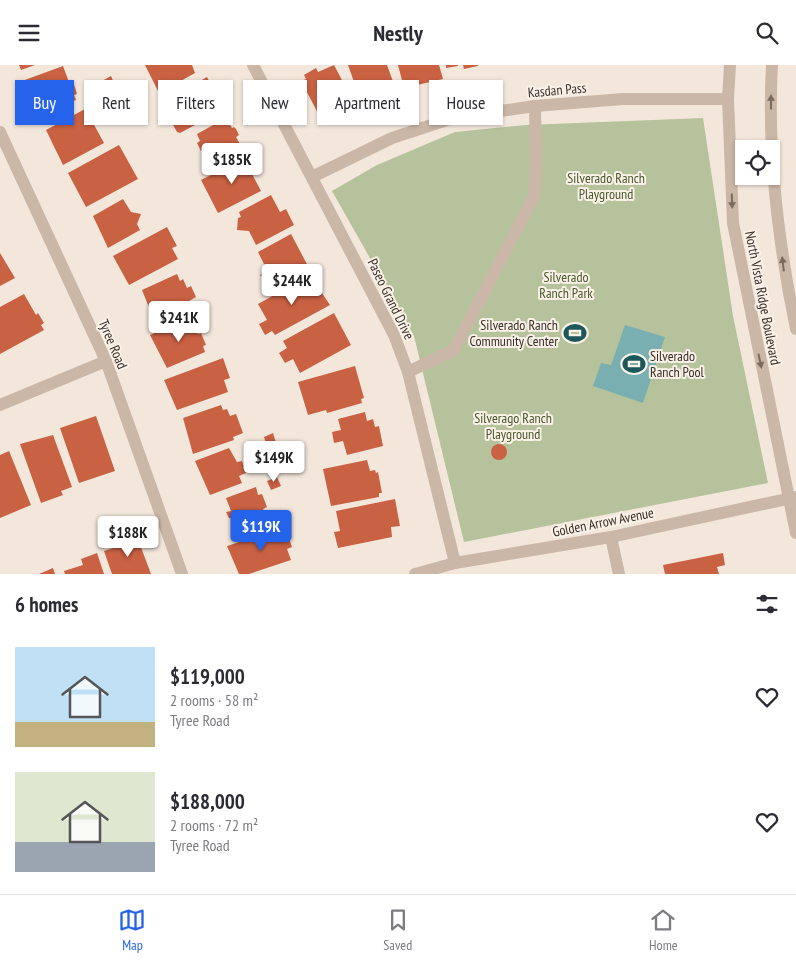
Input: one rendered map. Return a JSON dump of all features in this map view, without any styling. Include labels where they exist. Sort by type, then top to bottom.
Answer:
[{"type":"street","name":"Paseo Grand Drive","points":[[253,65],[394,335],[408,372],[456,563]]},
{"type":"street","name":"North Vista Ridge Boulevard","points":[[730,65],[728,99],[733,223],[792,498],[796,533]]},
{"type":"street","name":"North Vista Ridge Boulevard","points":[[772,65],[770,100],[774,191],[785,279],[796,329]]},
{"type":"street","name":"Kasdan Pass","points":[[312,177],[392,138],[453,118],[535,106],[623,99],[728,99]]},
{"type":"street","points":[[408,372],[454,350],[534,196],[536,165],[535,106]]},
{"type":"street","name":"Tyree Road","points":[[0,132],[106,361],[182,574]]},
{"type":"street","points":[[0,405],[106,361]]},
{"type":"street","name":"Golden Arrow Avenue","points":[[416,574],[456,563],[611,537],[792,498]]},
{"type":"street","points":[[611,537],[619,574]]},
{"type":"green space","name":"Silverado Ranch Park","points":[[703,118],[733,316],[768,483],[464,542],[414,336],[332,191],[377,165],[455,132],[526,125]]},
{"type":"water","name":"Silverado Ranch Pool","points":[[625,325],[665,337],[643,403],[593,386],[601,363],[611,365]]},
{"type":"building","points":[[19,65],[35,65],[21,70]]},
{"type":"building","points":[[145,65],[192,65],[195,73],[182,80],[158,80],[158,91]]},
{"type":"building","points":[[334,65],[342,80],[317,80],[317,111],[307,92],[307,80],[304,80],[306,79],[304,75],[316,68],[318,72]]},
{"type":"building","points":[[348,65],[387,65],[392,80],[353,80]]},
{"type":"building","points":[[398,65],[439,65],[443,79],[429,80],[429,82],[419,85],[419,80],[402,80]]},
{"type":"building","points":[[446,65],[458,65],[458,66],[446,68]]},
{"type":"building","points":[[463,65],[478,65],[478,66],[464,69]]},
{"type":"building","points":[[63,66],[68,80],[25,80]]},
{"type":"building","points":[[111,76],[113,80],[104,80]]},
{"type":"building","points":[[74,84],[77,94],[74,95]]},
{"type":"building","points":[[84,110],[84,125],[94,125],[104,143],[63,165],[46,130],[55,125],[74,125],[74,115]]},
{"type":"building","points":[[173,125],[195,125],[180,133],[177,132]]},
{"type":"building","points":[[213,125],[230,125],[236,129],[239,135],[236,137],[244,151],[215,167],[205,149],[201,151],[197,143],[200,141],[197,134]]},
{"type":"building","points":[[119,145],[138,179],[86,207],[68,173]]},
{"type":"building","points":[[249,156],[257,171],[252,174],[261,191],[218,213],[201,180]]},
{"type":"building","points":[[271,195],[280,212],[286,209],[294,225],[256,245],[249,231],[237,230],[238,218],[241,217],[239,212]]},
{"type":"building","points":[[123,199],[131,212],[141,214],[137,224],[140,230],[108,248],[93,216]]},
{"type":"building","points":[[167,227],[177,246],[172,248],[178,259],[129,285],[113,256]]},
{"type":"building","points":[[291,234],[309,268],[276,285],[271,277],[260,276],[265,266],[258,252]]},
{"type":"building","points":[[0,253],[15,278],[0,286]]},
{"type":"building","points":[[177,274],[180,281],[183,279],[187,288],[191,286],[196,297],[189,301],[192,307],[161,321],[155,307],[150,310],[142,290]]},
{"type":"building","points":[[309,276],[318,291],[320,290],[330,305],[275,335],[272,331],[265,335],[259,324],[267,320],[258,304]]},
{"type":"building","points":[[24,294],[36,315],[38,313],[44,323],[41,325],[44,330],[0,354],[0,307]]},
{"type":"building","points":[[334,313],[351,345],[300,373],[293,359],[285,363],[279,353],[287,348],[283,341]]},
{"type":"building","points":[[191,318],[198,334],[201,333],[206,345],[203,346],[205,352],[167,368],[150,335]]},
{"type":"building","points":[[223,358],[230,378],[224,380],[228,392],[177,410],[164,380]]},
{"type":"building","points":[[355,366],[364,398],[361,399],[362,403],[327,413],[326,410],[308,415],[298,382]]},
{"type":"building","points":[[221,405],[223,410],[227,409],[230,416],[236,414],[243,433],[233,437],[234,440],[193,454],[183,418]]},
{"type":"building","points":[[365,412],[367,421],[373,419],[375,427],[379,426],[383,446],[347,455],[343,441],[334,443],[332,432],[341,430],[338,419]]},
{"type":"building","points":[[96,416],[115,471],[79,483],[60,428]]},
{"type":"building","points":[[273,433],[276,443],[267,447],[264,437]]},
{"type":"building","points":[[53,435],[72,487],[61,491],[63,495],[41,503],[20,444]]},
{"type":"building","points":[[499,444],[505,446],[507,452],[505,458],[499,460],[493,458],[491,452],[493,446]]},
{"type":"building","points":[[229,448],[237,462],[242,461],[246,473],[239,476],[242,483],[210,495],[195,461]]},
{"type":"building","points":[[9,451],[31,505],[0,518],[0,455]]},
{"type":"building","points":[[367,460],[370,471],[375,470],[376,473],[378,472],[382,493],[379,493],[379,497],[331,506],[323,469]]},
{"type":"building","points":[[277,477],[281,486],[271,490],[267,481]]},
{"type":"building","points":[[256,487],[258,495],[262,494],[267,507],[263,509],[268,522],[239,533],[235,519],[229,518],[226,512],[231,511],[226,498]]},
{"type":"building","points":[[395,499],[400,526],[391,527],[392,537],[338,548],[334,532],[340,531],[336,511]]},
{"type":"building","points":[[285,527],[292,547],[287,549],[291,560],[249,574],[239,574],[227,546]]},
{"type":"building","points":[[136,534],[151,574],[112,574],[104,551],[123,545],[121,539]]},
{"type":"building","points":[[97,553],[104,574],[65,574],[64,571],[83,565],[81,559]]},
{"type":"building","points":[[723,553],[725,565],[717,567],[719,574],[665,574],[663,565]]},
{"type":"building","points":[[53,568],[55,574],[39,574]]},
{"type":"place","name":"Silverado Ranch Community Center","points":[[575,333]]},
{"type":"place","name":"Silverado Ranch Pool","points":[[634,364]]},
{"type":"park label","name":"Silverado Ranch Playground","points":[[606,186]]},
{"type":"park label","name":"Silverago Ranch Playground","points":[[513,426]]}]
